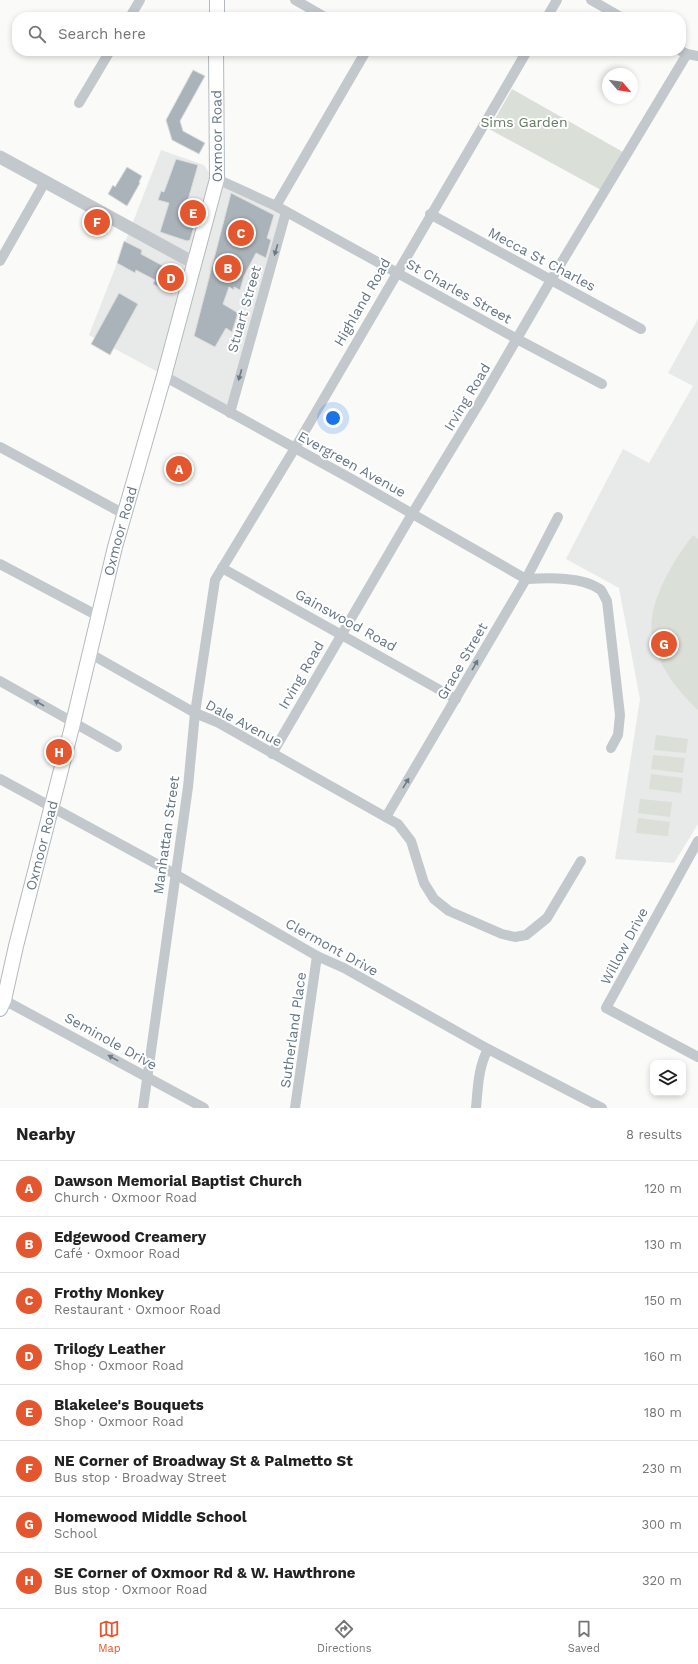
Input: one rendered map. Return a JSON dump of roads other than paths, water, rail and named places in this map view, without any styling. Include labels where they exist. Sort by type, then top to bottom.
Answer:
[{"type":"main road","points":[[217,0],[217,12]]},
{"type":"main road","name":"Oxmoor Road","points":[[1,1004],[73,723],[124,514],[164,376],[217,179],[216,56]]},
{"type":"street","points":[[133,12],[140,0]]},
{"type":"street","points":[[295,0],[316,12]]},
{"type":"street","points":[[550,12],[557,0]]},
{"type":"street","points":[[591,0],[612,12]]},
{"type":"street","points":[[686,53],[698,56]]},
{"type":"street","points":[[79,103],[107,56]]},
{"type":"street","points":[[276,206],[363,56]]},
{"type":"street","name":"Highland Road","points":[[222,568],[295,448],[430,214],[524,56]]},
{"type":"street","name":"Irving Road","points":[[272,754],[682,56]]},
{"type":"street","points":[[0,157],[194,263]]},
{"type":"street","name":"St Charles Street","points":[[217,179],[276,206],[396,273],[602,384]]},
{"type":"street","points":[[0,261],[45,182]]},
{"type":"street","name":"Stuart Street","points":[[230,413],[286,212]]},
{"type":"street","name":"Mecca St Charles","points":[[430,214],[641,329]]},
{"type":"street","name":"Evergreen Avenue","points":[[164,376],[295,448],[526,579]]},
{"type":"street","points":[[0,447],[124,514]]},
{"type":"street","name":"Grace Street","points":[[386,817],[526,579],[558,517]]},
{"type":"street","points":[[0,564],[98,616]]},
{"type":"street","name":"Gainswood Road","points":[[222,568],[341,635],[397,664],[456,699]]},
{"type":"street","name":"Manhattan Street","points":[[143,1108],[188,787],[196,713],[215,580],[222,568]]},
{"type":"street","points":[[526,579],[553,578],[572,580],[590,585],[602,591],[607,601],[620,715],[618,735],[611,748]]},
{"type":"street","name":"Dale Avenue","points":[[89,653],[196,713],[217,722],[398,824],[411,841],[424,883],[434,899],[450,911],[502,934],[515,938],[526,935],[547,918],[581,861]]},
{"type":"street","points":[[0,681],[117,747]]},
{"type":"street","name":"Clermont Drive","points":[[0,779],[175,874],[317,956],[344,968],[488,1048],[602,1108]]},
{"type":"street","name":"Willow Drive","points":[[698,841],[606,1008],[698,1057]]},
{"type":"street","name":"Sutherland Place","points":[[295,1108],[317,956]]},
{"type":"street","name":"Seminole Drive","points":[[1,1004],[148,1077],[204,1108]]},
{"type":"street","points":[[476,1108],[479,1072],[488,1048]]},
{"type":"place","name":"Blakelee's Bouquets","points":[[193,213]]},
{"type":"place","name":"NE Corner of Broadway St & Palmetto St","points":[[97,222]]},
{"type":"place","name":"Frothy Monkey","points":[[241,233]]},
{"type":"place","name":"Edgewood Creamery","points":[[228,268]]},
{"type":"place","name":"Trilogy Leather","points":[[171,278]]},
{"type":"place","name":"Dawson Memorial Baptist Church","points":[[179,469]]},
{"type":"place","name":"Homewood Middle School","points":[[664,644]]},
{"type":"place","name":"SE Corner of Oxmoor Rd & W. Hawthrone","points":[[59,752]]},
{"type":"park label","name":"Sims Garden","points":[[524,122]]}]
